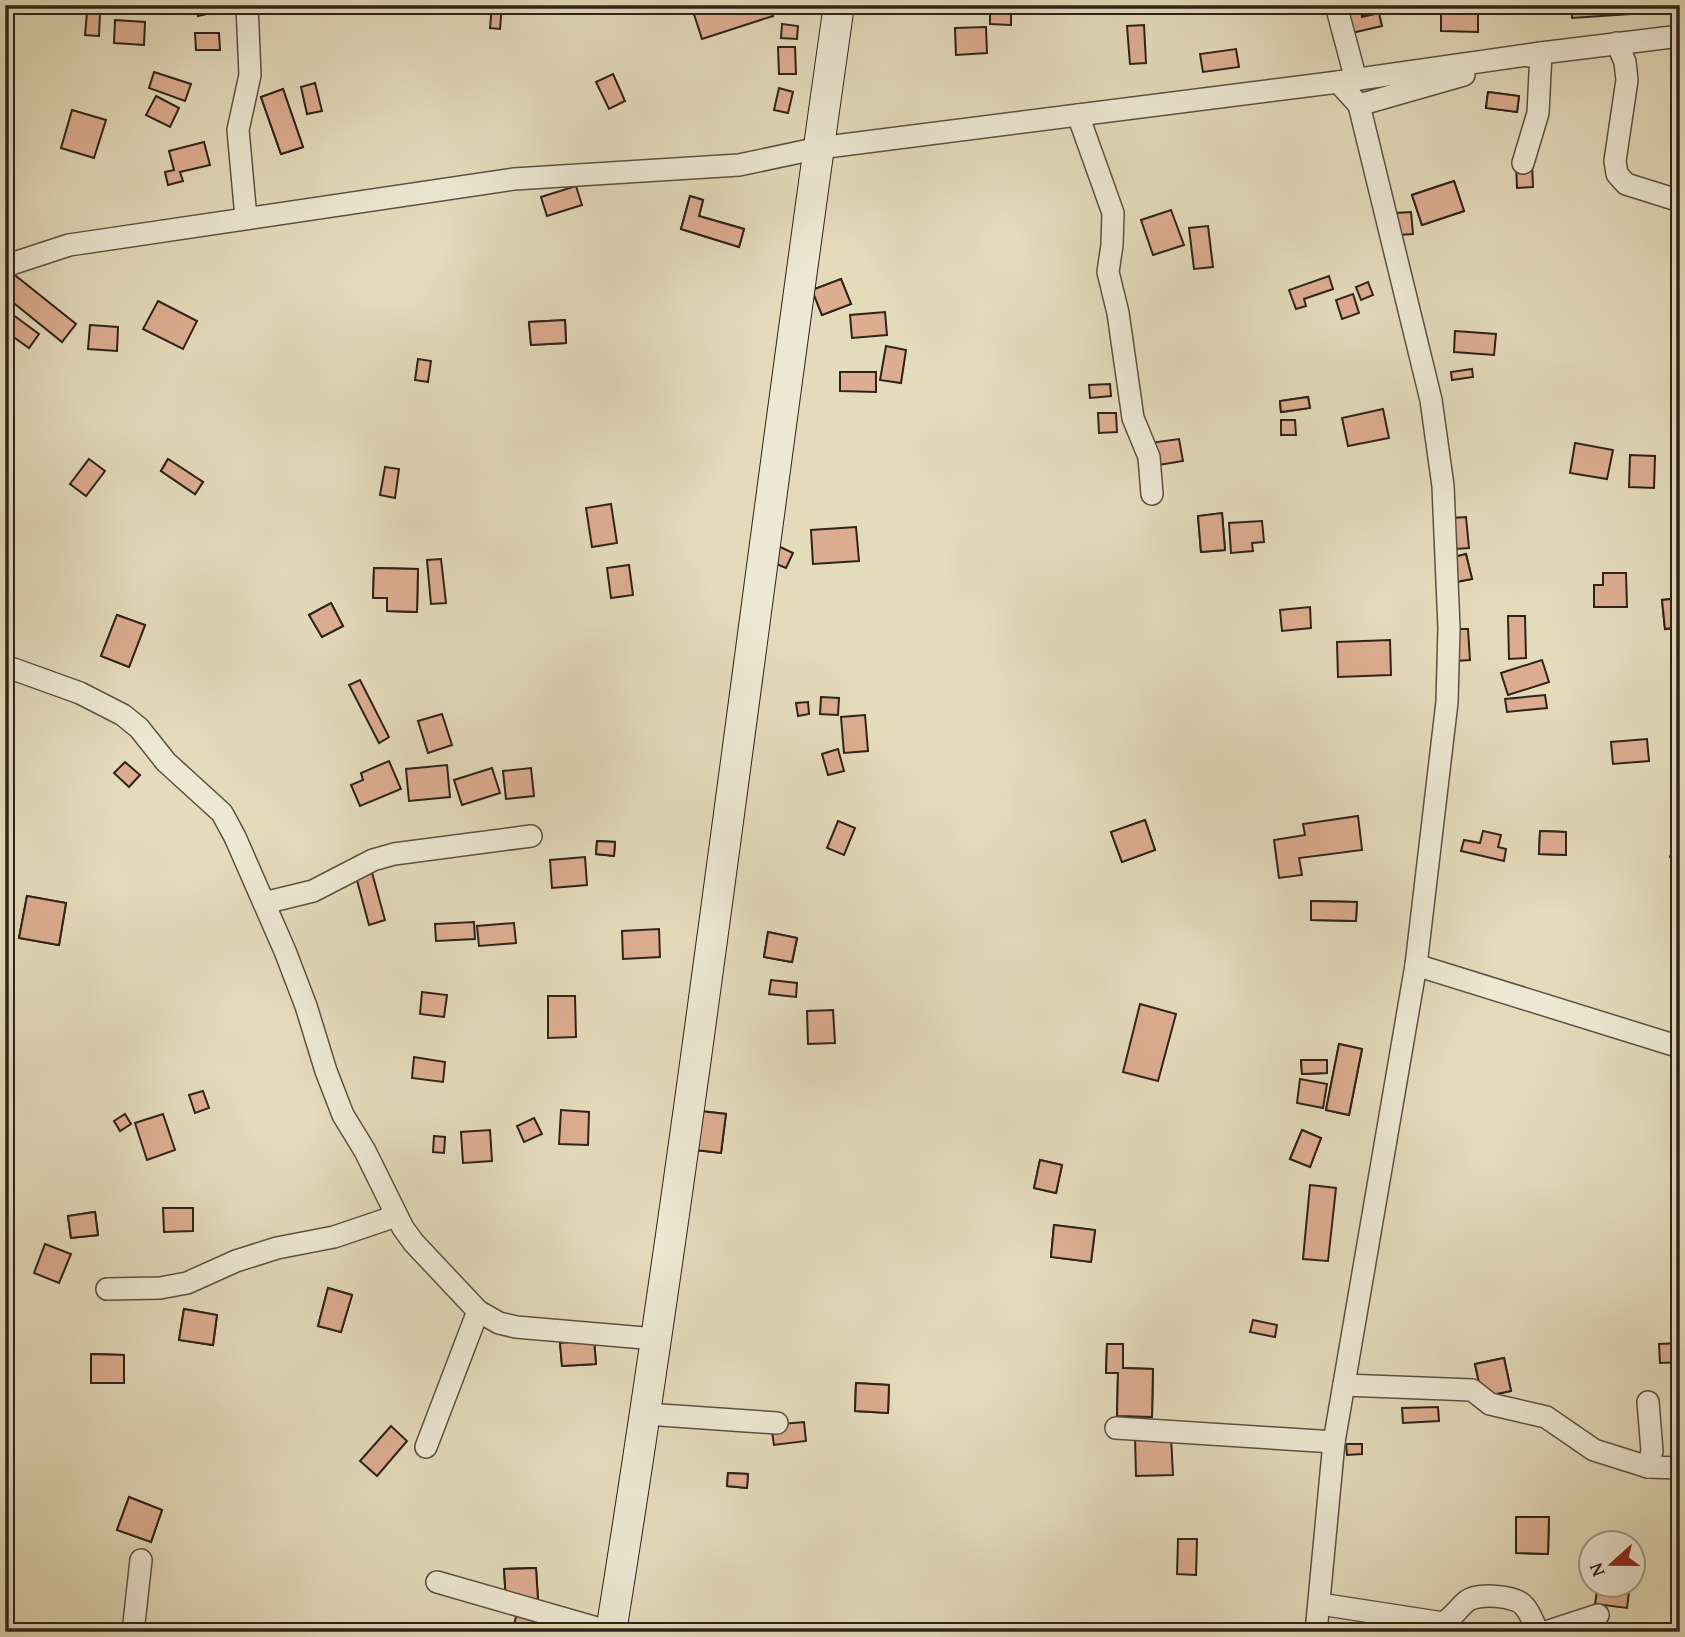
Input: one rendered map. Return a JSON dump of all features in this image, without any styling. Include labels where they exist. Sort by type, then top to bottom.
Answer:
[{"type":"street","points":[[246,218],[238,130],[250,75],[247,5]]},
{"type":"street","points":[[436,1583],[611,1632],[646,1414],[731,813],[839,5]]},
{"type":"street","points":[[1316,1632],[1334,1442],[1416,965],[1447,702],[1449,628],[1443,486],[1431,400],[1359,106],[1347,81],[1336,5]]},
{"type":"street","points":[[10,257],[69,245],[514,179],[739,164],[819,148],[1680,36]]},
{"type":"street","points":[[1617,43],[1625,62],[1627,80],[1615,161],[1617,174],[1626,184],[1676,200]]},
{"type":"street","points":[[1359,106],[1541,52]]},
{"type":"street","points":[[1523,163],[1538,113],[1541,52]]},
{"type":"street","points":[[1078,115],[1112,213],[1112,245],[1108,272],[1118,313],[1133,418],[1149,457],[1152,494]]},
{"type":"street","points":[[5,666],[80,693],[123,715],[139,728],[166,762],[222,813],[264,903],[306,1006],[343,1115],[365,1151],[396,1216],[414,1243],[478,1311],[499,1323],[516,1327],[656,1339]]},
{"type":"street","points":[[264,903],[313,891],[363,865],[394,854],[531,836]]},
{"type":"street","points":[[1416,965],[1680,1047]]},
{"type":"street","points":[[107,1289],[160,1288],[187,1283],[277,1248],[334,1237],[396,1216]]},
{"type":"street","points":[[426,1447],[478,1311]]},
{"type":"street","points":[[1344,1385],[1472,1390],[1490,1404],[1546,1417],[1594,1450],[1648,1467],[1680,1468]]},
{"type":"street","points":[[1648,1402],[1652,1451],[1648,1467]]},
{"type":"street","points":[[646,1414],[777,1423]]},
{"type":"street","points":[[1116,1428],[1334,1442]]},
{"type":"street","points":[[133,1632],[141,1560]]},
{"type":"street","points":[[1320,1604],[1443,1623],[1476,1596],[1515,1599],[1524,1605],[1537,1630],[1544,1632],[1598,1615]]},
{"type":"building","points":[[115,5],[155,5],[156,9],[116,11]]},
{"type":"building","points":[[196,5],[227,5],[228,9],[198,16]]},
{"type":"building","points":[[492,5],[502,5],[500,29],[490,28]]},
{"type":"building","points":[[691,5],[770,5],[773,16],[702,39]]},
{"type":"building","points":[[990,5],[1011,5],[1011,25],[990,24]]},
{"type":"building","points":[[1336,5],[1360,5],[1362,17],[1379,13],[1382,26],[1343,35]]},
{"type":"building","points":[[1360,5],[1378,5],[1380,10],[1363,16]]},
{"type":"building","points":[[1393,5],[1426,5],[1426,7],[1394,11]]},
{"type":"building","points":[[1441,5],[1478,5],[1478,32],[1441,31]]},
{"type":"building","points":[[1571,5],[1674,5],[1675,11],[1572,18]]},
{"type":"building","points":[[87,12],[100,13],[99,36],[85,35]]},
{"type":"building","points":[[115,20],[145,22],[144,45],[114,43]]},
{"type":"building","points":[[782,24],[798,26],[797,39],[781,38]]},
{"type":"building","points":[[1144,25],[1146,63],[1130,64],[1127,26]]},
{"type":"building","points":[[986,27],[987,53],[956,55],[955,28]]},
{"type":"building","points":[[195,33],[219,33],[220,50],[196,50]]},
{"type":"building","points":[[778,47],[795,47],[796,74],[779,74]]},
{"type":"building","points":[[1236,49],[1239,67],[1203,72],[1200,54]]},
{"type":"building","points":[[154,72],[191,84],[185,101],[149,88]]},
{"type":"building","points":[[613,74],[625,101],[609,109],[596,82]]},
{"type":"building","points":[[315,83],[322,111],[307,114],[301,87]]},
{"type":"building","points":[[779,88],[793,92],[788,113],[774,110]]},
{"type":"building","points":[[283,89],[303,147],[281,154],[261,97]]},
{"type":"building","points":[[283,89],[303,147],[281,154],[261,97]]},
{"type":"building","points":[[1488,92],[1519,96],[1517,112],[1486,108]]},
{"type":"building","points":[[1488,92],[1519,96],[1517,112],[1486,108]]},
{"type":"building","points":[[156,96],[179,108],[170,127],[146,115]]},
{"type":"building","points":[[72,110],[106,120],[94,158],[61,148]]},
{"type":"building","points":[[204,142],[210,165],[180,172],[183,181],[168,185],[165,172],[174,170],[169,151]]},
{"type":"building","points":[[1532,163],[1533,187],[1517,188],[1516,164]]},
{"type":"building","points":[[1454,181],[1464,211],[1422,225],[1412,195]]},
{"type":"building","points":[[1454,181],[1464,211],[1422,225],[1412,195]]},
{"type":"building","points":[[576,186],[582,205],[547,216],[541,197]]},
{"type":"building","points":[[690,196],[703,200],[699,216],[744,229],[739,247],[681,229]]},
{"type":"building","points":[[690,196],[703,200],[699,216],[744,229],[739,247],[681,229]]},
{"type":"building","points":[[1171,210],[1184,245],[1153,255],[1141,220]]},
{"type":"building","points":[[1411,212],[1413,234],[1398,235],[1396,213]]},
{"type":"building","points":[[1208,226],[1213,267],[1194,269],[1189,228]]},
{"type":"building","points":[[11,272],[76,324],[62,342],[5,296],[5,279]]},
{"type":"building","points":[[1329,276],[1333,289],[1304,299],[1306,306],[1296,309],[1289,290]]},
{"type":"building","points":[[841,279],[851,304],[822,315],[812,290]]},
{"type":"building","points":[[841,279],[851,304],[822,315],[812,290]]},
{"type":"building","points":[[1368,282],[1373,295],[1361,300],[1356,287]]},
{"type":"building","points":[[1353,294],[1359,313],[1342,319],[1336,300]]},
{"type":"building","points":[[158,301],[197,321],[183,349],[143,329]]},
{"type":"building","points":[[5,309],[39,334],[29,348],[5,331]]},
{"type":"building","points":[[885,312],[887,335],[852,338],[850,315]]},
{"type":"building","points":[[565,320],[566,343],[531,345],[529,322]]},
{"type":"building","points":[[565,320],[566,343],[531,345],[529,322]]},
{"type":"building","points":[[90,325],[118,327],[117,351],[88,349]]},
{"type":"building","points":[[1455,331],[1496,334],[1494,355],[1454,352]]},
{"type":"building","points":[[886,346],[906,350],[901,383],[880,380]]},
{"type":"building","points":[[418,359],[431,361],[428,382],[415,380]]},
{"type":"building","points":[[1472,369],[1473,377],[1452,380],[1451,372]]},
{"type":"building","points":[[840,372],[876,372],[876,392],[840,391]]},
{"type":"building","points":[[1110,384],[1111,396],[1090,398],[1089,385]]},
{"type":"building","points":[[1308,397],[1310,408],[1281,412],[1280,401]]},
{"type":"building","points":[[1308,397],[1310,408],[1281,412],[1280,401]]},
{"type":"building","points":[[1383,409],[1389,438],[1348,446],[1342,418]]},
{"type":"building","points":[[1098,413],[1116,413],[1117,432],[1099,433]]},
{"type":"building","points":[[1281,420],[1295,420],[1296,435],[1281,435]]},
{"type":"building","points":[[1179,439],[1183,461],[1146,467],[1142,444]]},
{"type":"building","points":[[1575,443],[1613,450],[1607,479],[1570,473]]},
{"type":"building","points":[[1630,455],[1655,456],[1654,488],[1629,487]]},
{"type":"building","points":[[89,459],[105,471],[86,496],[70,484]]},
{"type":"building","points":[[168,459],[203,482],[195,494],[161,471]]},
{"type":"building","points":[[168,459],[203,482],[195,494],[161,471]]},
{"type":"building","points":[[385,467],[399,469],[395,498],[380,495]]},
{"type":"building","points":[[611,504],[617,543],[592,547],[586,508]]},
{"type":"building","points":[[1222,513],[1225,550],[1201,552],[1198,516]]},
{"type":"building","points":[[1222,513],[1225,550],[1201,552],[1198,516]]},
{"type":"building","points":[[1466,517],[1469,548],[1455,549],[1452,518]]},
{"type":"building","points":[[1262,521],[1264,542],[1252,543],[1253,551],[1231,553],[1229,523]]},
{"type":"building","points":[[856,527],[859,561],[813,564],[811,530]]},
{"type":"building","points":[[776,545],[793,553],[786,568],[769,561]]},
{"type":"building","points":[[1466,554],[1472,579],[1456,582],[1450,558]]},
{"type":"building","points":[[1466,554],[1472,579],[1456,582],[1450,558]]},
{"type":"building","points":[[441,559],[446,603],[431,604],[427,560]]},
{"type":"building","points":[[629,565],[633,595],[611,598],[607,568]]},
{"type":"building","points":[[374,568],[418,569],[417,612],[387,611],[387,598],[373,598]]},
{"type":"building","points":[[374,568],[418,569],[417,612],[387,611],[387,598],[373,598]]},
{"type":"building","points":[[1603,573],[1626,573],[1627,607],[1594,607],[1594,585],[1603,585]]},
{"type":"building","points":[[1680,598],[1680,627],[1665,629],[1662,600]]},
{"type":"building","points":[[1680,598],[1680,627],[1665,629],[1662,600]]},
{"type":"building","points":[[331,603],[343,626],[322,637],[309,615]]},
{"type":"building","points":[[331,603],[343,626],[322,637],[309,615]]},
{"type":"building","points":[[1310,607],[1311,628],[1282,631],[1280,610]]},
{"type":"building","points":[[117,615],[145,625],[129,667],[101,656]]},
{"type":"building","points":[[117,615],[145,625],[129,667],[101,656]]},
{"type":"building","points":[[1508,616],[1525,616],[1526,658],[1509,659]]},
{"type":"building","points":[[1454,629],[1468,629],[1470,660],[1456,661]]},
{"type":"building","points":[[1390,640],[1391,675],[1338,677],[1337,642]]},
{"type":"building","points":[[1542,660],[1549,682],[1508,695],[1501,673]]},
{"type":"building","points":[[360,680],[389,737],[379,743],[349,685]]},
{"type":"building","points":[[1545,695],[1547,708],[1507,712],[1505,699]]},
{"type":"building","points":[[821,697],[839,698],[838,715],[820,714]]},
{"type":"building","points":[[808,702],[809,714],[798,716],[796,703]]},
{"type":"building","points":[[442,714],[452,745],[428,753],[418,721]]},
{"type":"building","points":[[865,715],[868,751],[844,753],[841,717]]},
{"type":"building","points":[[1647,739],[1649,761],[1613,764],[1611,742]]},
{"type":"building","points":[[838,749],[844,771],[828,775],[822,754]]},
{"type":"building","points":[[389,761],[401,789],[360,806],[351,785],[363,780],[361,773]]},
{"type":"building","points":[[125,762],[140,775],[129,787],[114,773]]},
{"type":"building","points":[[447,765],[450,797],[409,801],[406,769]]},
{"type":"building","points":[[492,768],[500,793],[462,805],[454,780]]},
{"type":"building","points":[[531,768],[534,796],[506,799],[503,771]]},
{"type":"building","points":[[1358,816],[1362,850],[1299,858],[1302,875],[1279,878],[1274,840],[1305,835],[1303,824]]},
{"type":"building","points":[[1145,820],[1155,850],[1122,862],[1111,832]]},
{"type":"building","points":[[1145,820],[1155,850],[1122,862],[1111,832]]},
{"type":"building","points":[[838,821],[855,828],[844,855],[827,848]]},
{"type":"building","points":[[1483,831],[1501,835],[1498,847],[1506,849],[1504,861],[1461,851],[1464,840],[1480,843]]},
{"type":"building","points":[[1540,831],[1566,832],[1566,855],[1539,854]]},
{"type":"building","points":[[1540,831],[1566,832],[1566,855],[1539,854]]},
{"type":"building","points":[[1680,832],[1680,861],[1670,857]]},
{"type":"building","points":[[597,841],[615,842],[614,856],[596,854]]},
{"type":"building","points":[[597,841],[615,842],[614,856],[596,854]]},
{"type":"building","points":[[585,857],[587,885],[552,888],[550,860]]},
{"type":"building","points":[[371,869],[385,920],[369,925],[355,873]]},
{"type":"building","points":[[27,896],[66,903],[59,945],[19,938]]},
{"type":"building","points":[[27,896],[66,903],[59,945],[19,938]]},
{"type":"building","points":[[1311,901],[1357,902],[1356,921],[1311,920]]},
{"type":"building","points":[[1311,901],[1357,902],[1356,921],[1311,920]]},
{"type":"building","points":[[474,922],[475,939],[436,941],[435,924]]},
{"type":"building","points":[[514,923],[516,943],[479,946],[477,926]]},
{"type":"building","points":[[659,929],[660,957],[623,959],[622,931]]},
{"type":"building","points":[[768,932],[797,938],[792,962],[764,957]]},
{"type":"building","points":[[768,932],[797,938],[792,962],[764,957]]},
{"type":"building","points":[[771,980],[797,983],[796,997],[769,994]]},
{"type":"building","points":[[422,992],[447,995],[444,1017],[420,1014]]},
{"type":"building","points":[[548,996],[575,996],[576,1037],[548,1038]]},
{"type":"building","points":[[1140,1004],[1176,1014],[1158,1081],[1123,1072]]},
{"type":"building","points":[[833,1010],[835,1043],[808,1044],[807,1011]]},
{"type":"building","points":[[1339,1044],[1362,1049],[1349,1115],[1326,1110]]},
{"type":"building","points":[[1339,1044],[1362,1049],[1349,1115],[1326,1110]]},
{"type":"building","points":[[414,1057],[445,1062],[443,1082],[412,1078]]},
{"type":"building","points":[[1301,1060],[1327,1060],[1327,1073],[1302,1074]]},
{"type":"building","points":[[1301,1060],[1327,1060],[1327,1073],[1302,1074]]},
{"type":"building","points":[[1300,1079],[1327,1084],[1323,1108],[1297,1103]]},
{"type":"building","points":[[203,1091],[209,1108],[195,1113],[189,1095]]},
{"type":"building","points":[[561,1110],[589,1112],[588,1145],[559,1144]]},
{"type":"building","points":[[700,1111],[726,1114],[721,1153],[696,1150]]},
{"type":"building","points":[[700,1111],[726,1114],[721,1153],[696,1150]]},
{"type":"building","points":[[125,1114],[131,1124],[120,1131],[114,1121]]},
{"type":"building","points":[[163,1114],[175,1150],[147,1160],[135,1123]]},
{"type":"building","points":[[534,1118],[542,1134],[524,1142],[517,1126]]},
{"type":"building","points":[[490,1130],[492,1161],[463,1163],[461,1132]]},
{"type":"building","points":[[1302,1130],[1321,1138],[1310,1167],[1290,1159]]},
{"type":"building","points":[[1302,1130],[1321,1138],[1310,1167],[1290,1159]]},
{"type":"building","points":[[434,1136],[445,1137],[444,1153],[433,1152]]},
{"type":"building","points":[[1040,1160],[1062,1165],[1056,1193],[1034,1188]]},
{"type":"building","points":[[1040,1160],[1062,1165],[1056,1193],[1034,1188]]},
{"type":"building","points":[[1310,1185],[1336,1188],[1328,1261],[1303,1259]]},
{"type":"building","points":[[163,1208],[193,1208],[193,1231],[164,1232]]},
{"type":"building","points":[[95,1212],[98,1235],[71,1238],[68,1216]]},
{"type":"building","points":[[95,1212],[98,1235],[71,1238],[68,1216]]},
{"type":"building","points":[[1054,1225],[1095,1230],[1091,1262],[1051,1257]]},
{"type":"building","points":[[1054,1225],[1095,1230],[1091,1262],[1051,1257]]},
{"type":"building","points":[[45,1244],[71,1254],[59,1283],[34,1273]]},
{"type":"building","points":[[328,1288],[352,1295],[341,1332],[318,1326]]},
{"type":"building","points":[[328,1288],[352,1295],[341,1332],[318,1326]]},
{"type":"building","points":[[184,1309],[217,1315],[213,1345],[179,1340]]},
{"type":"building","points":[[184,1309],[217,1315],[213,1345],[179,1340]]},
{"type":"building","points":[[1253,1320],[1277,1325],[1275,1337],[1250,1332]]},
{"type":"building","points":[[594,1340],[596,1364],[562,1366],[560,1343]]},
{"type":"building","points":[[594,1340],[596,1364],[562,1366],[560,1343]]},
{"type":"building","points":[[1680,1343],[1680,1362],[1660,1363],[1659,1344]]},
{"type":"building","points":[[1107,1344],[1123,1344],[1123,1368],[1153,1369],[1152,1417],[1117,1416],[1118,1373],[1106,1373]]},
{"type":"building","points":[[1107,1344],[1123,1344],[1123,1368],[1153,1369],[1152,1417],[1117,1416],[1118,1373],[1106,1373]]},
{"type":"building","points":[[91,1354],[124,1355],[124,1383],[91,1383]]},
{"type":"building","points":[[91,1354],[124,1355],[124,1383],[91,1383]]},
{"type":"building","points":[[1504,1358],[1511,1391],[1482,1397],[1475,1364]]},
{"type":"building","points":[[1504,1358],[1511,1391],[1482,1397],[1475,1364]]},
{"type":"building","points":[[856,1383],[889,1385],[888,1413],[855,1411]]},
{"type":"building","points":[[856,1383],[889,1385],[888,1413],[855,1411]]},
{"type":"building","points":[[1438,1407],[1439,1421],[1403,1423],[1402,1408]]},
{"type":"building","points":[[804,1422],[806,1441],[774,1445],[771,1425]]},
{"type":"building","points":[[391,1426],[407,1441],[377,1476],[360,1461]]},
{"type":"building","points":[[1135,1436],[1171,1436],[1173,1475],[1136,1476]]},
{"type":"building","points":[[1346,1444],[1362,1444],[1362,1454],[1347,1455]]},
{"type":"building","points":[[728,1473],[748,1474],[747,1488],[727,1486]]},
{"type":"building","points":[[728,1473],[748,1474],[747,1488],[727,1486]]},
{"type":"building","points":[[129,1497],[162,1510],[151,1542],[117,1530]]},
{"type":"building","points":[[129,1497],[162,1510],[151,1542],[117,1530]]},
{"type":"building","points":[[1516,1517],[1549,1517],[1548,1554],[1516,1553]]},
{"type":"building","points":[[1516,1517],[1549,1517],[1548,1554],[1516,1553]]},
{"type":"building","points":[[1178,1539],[1197,1539],[1196,1575],[1177,1574]]},
{"type":"building","points":[[536,1568],[538,1600],[506,1602],[504,1569]]},
{"type":"building","points":[[536,1568],[538,1600],[506,1602],[504,1569]]},
{"type":"building","points":[[1596,1598],[1628,1598],[1627,1608],[1595,1604]]},
{"type":"building","points":[[517,1613],[551,1622],[549,1632],[512,1632]]}]
